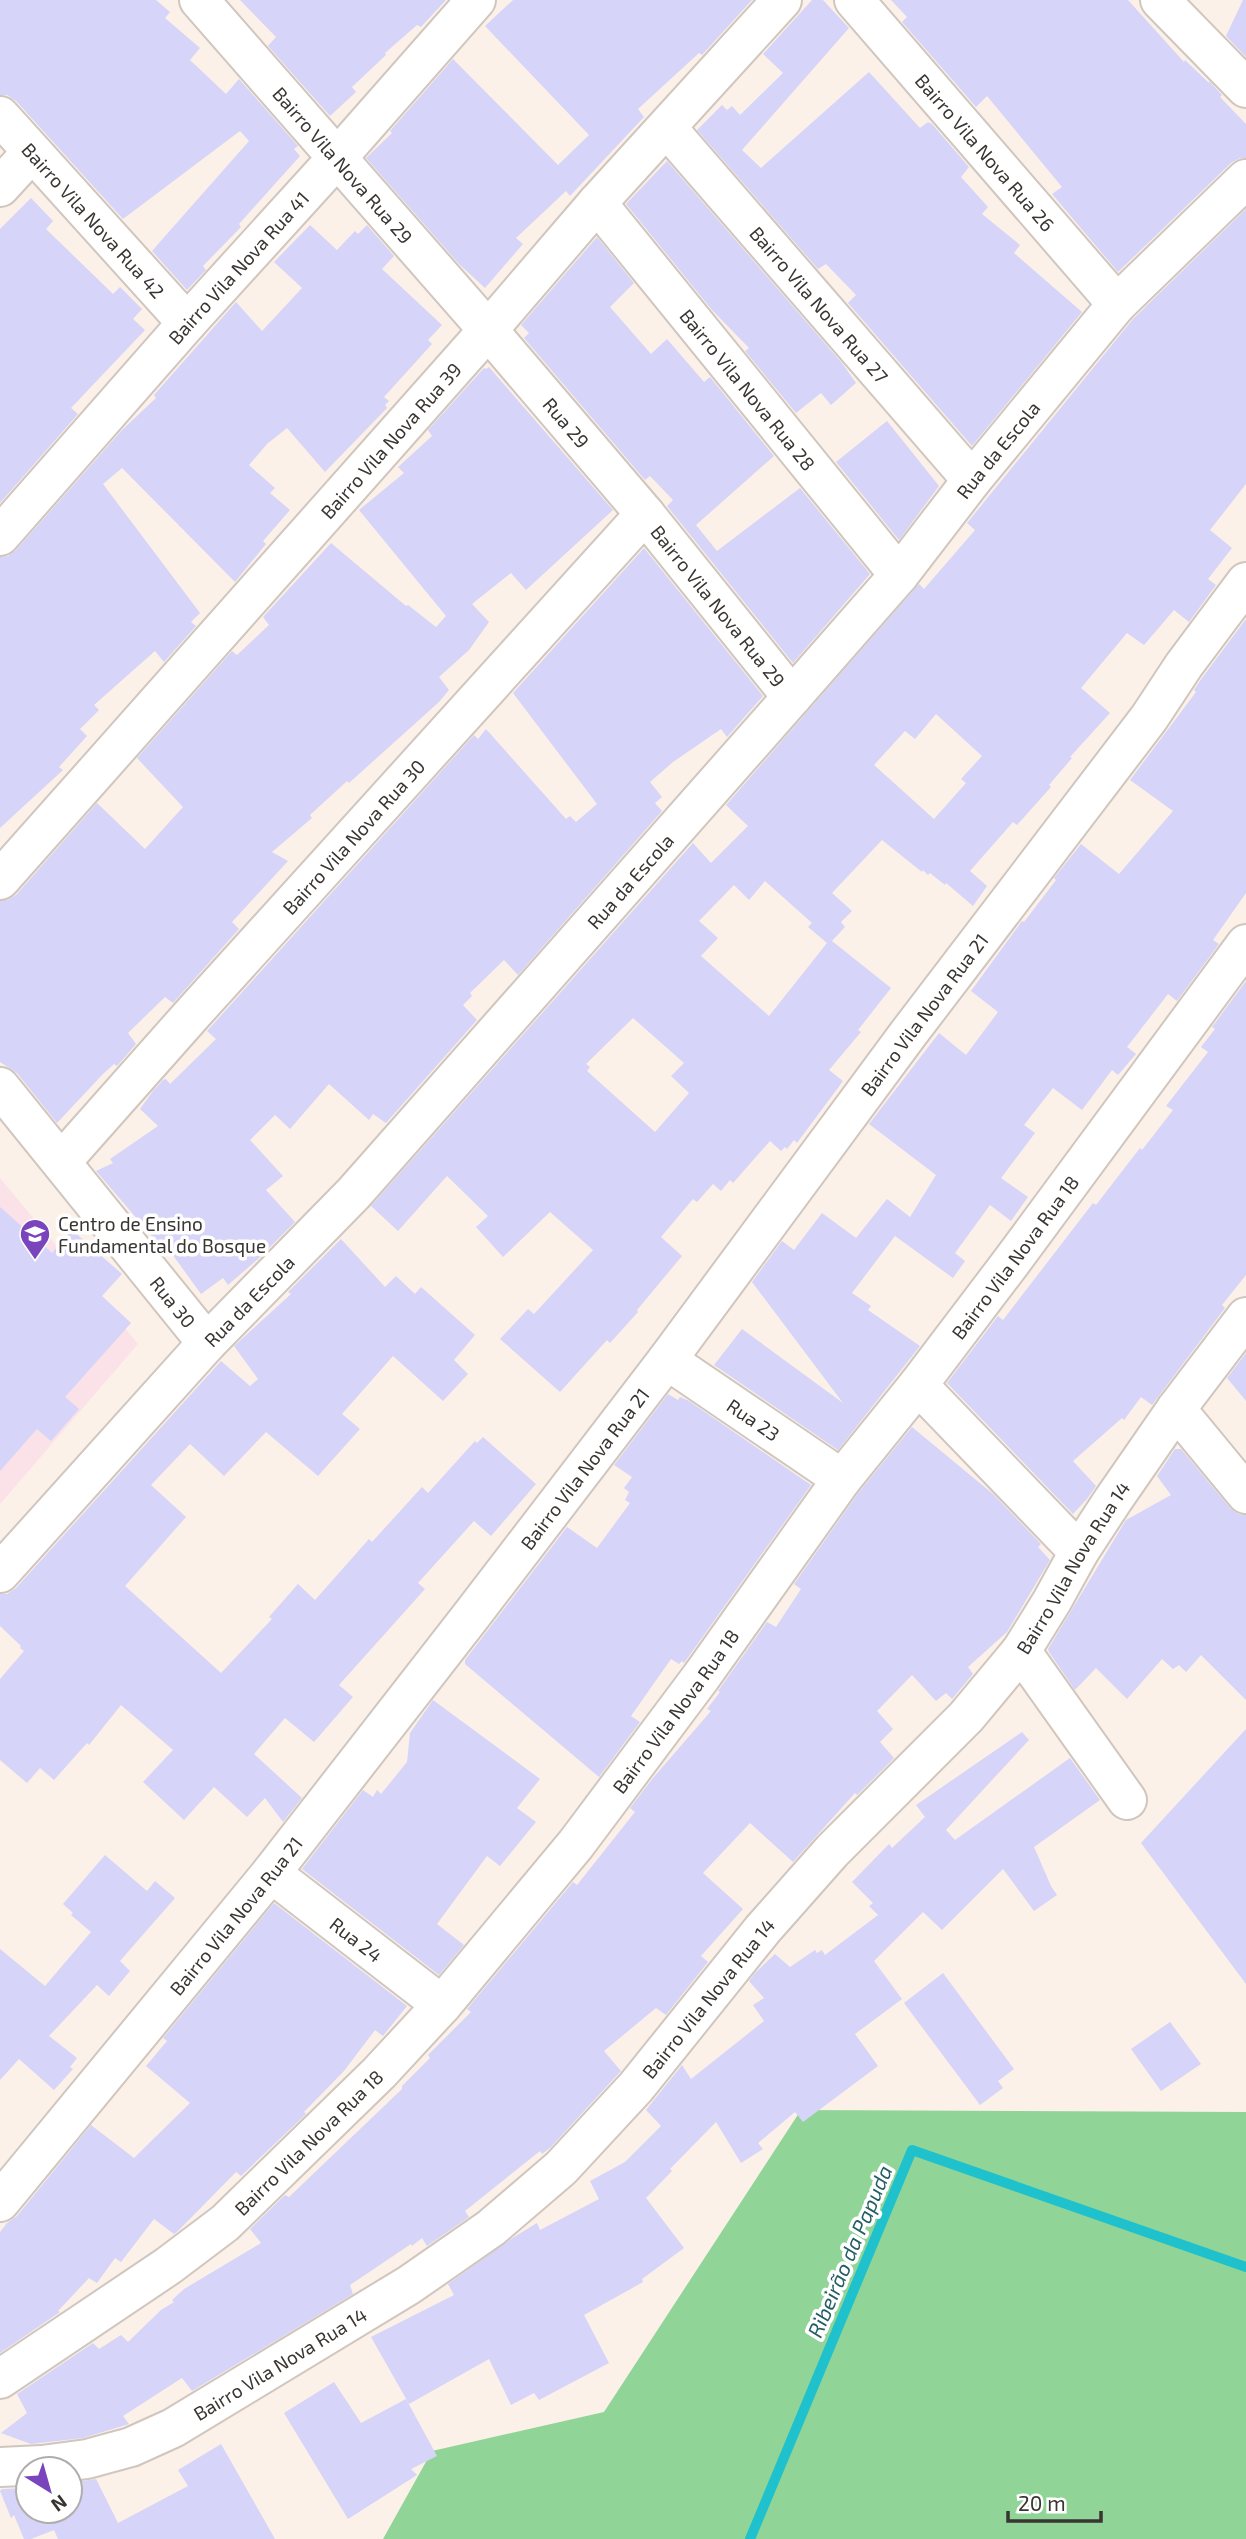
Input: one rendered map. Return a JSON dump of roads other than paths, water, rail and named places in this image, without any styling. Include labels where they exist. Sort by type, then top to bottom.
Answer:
[{"type":"street","name":"Bairro Vila Nova Rua 29","points":[[199,0],[488,330]]},
{"type":"street","name":"Bairro Vila Nova Rua 41","points":[[0,536],[476,0]]},
{"type":"street","name":"Bairro Vila Nova Rua 39","points":[[0,880],[488,330],[597,203],[782,0]]},
{"type":"street","name":"Bairro Vila Nova Rua 26","points":[[854,0],[1117,304]]},
{"type":"street","points":[[1160,0],[1246,88]]},
{"type":"street","name":"Bairro Vila Nova Rua 42","points":[[0,116],[187,323]]},
{"type":"street","name":"Bairro Vila Nova Rua 27","points":[[667,128],[972,480]]},
{"type":"street","points":[[0,187],[32,152]]},
{"type":"street","name":"Rua da Escola","points":[[0,1573],[207,1343],[354,1193],[792,697],[899,575],[972,480],[1117,304],[1246,178]]},
{"type":"street","name":"Bairro Vila Nova Rua 28","points":[[597,203],[899,575]]},
{"type":"street","name":"Rua 29","points":[[488,330],[645,514]]},
{"type":"street","name":"Bairro Vila Nova Rua 29","points":[[645,514],[792,697]]},
{"type":"street","name":"Bairro Vila Nova Rua 30","points":[[62,1161],[645,514]]},
{"type":"street","name":"Bairro Vila Nova Rua 21","points":[[0,2202],[271,1872],[667,1360],[908,1034],[1149,718],[1184,665],[1246,582]]},
{"type":"street","name":"Bairro Vila Nova Rua 18","points":[[0,2379],[168,2266],[225,2223],[379,2073],[442,2005],[584,1832],[701,1677],[842,1479],[918,1385],[1246,944]]},
{"type":"street","name":"Rua 30","points":[[0,1087],[207,1343]]},
{"type":"street","name":"Bairro Vila Nova Rua 14","points":[[0,2467],[87,2459],[131,2447],[173,2428],[409,2285],[491,2228],[561,2168],[636,2087],[772,1919],[832,1851],[966,1717],[1021,1651],[1079,1552],[1177,1409],[1246,1317]]},
{"type":"street","name":"Rua 23","points":[[667,1360],[842,1479]]},
{"type":"street","points":[[918,1385],[1079,1552]]},
{"type":"street","points":[[1177,1409],[1246,1494]]},
{"type":"street","points":[[1021,1651],[1127,1800]]},
{"type":"street","name":"Rua 24","points":[[271,1872],[442,2005]]},
{"type":"waterway","name":"Ribeirão da Papuda","points":[[750,2539],[912,2150],[1246,2267]]},
{"type":"place","name":"Centro de Ensino Fundamental do Bosque","points":[[35,1261]]}]
